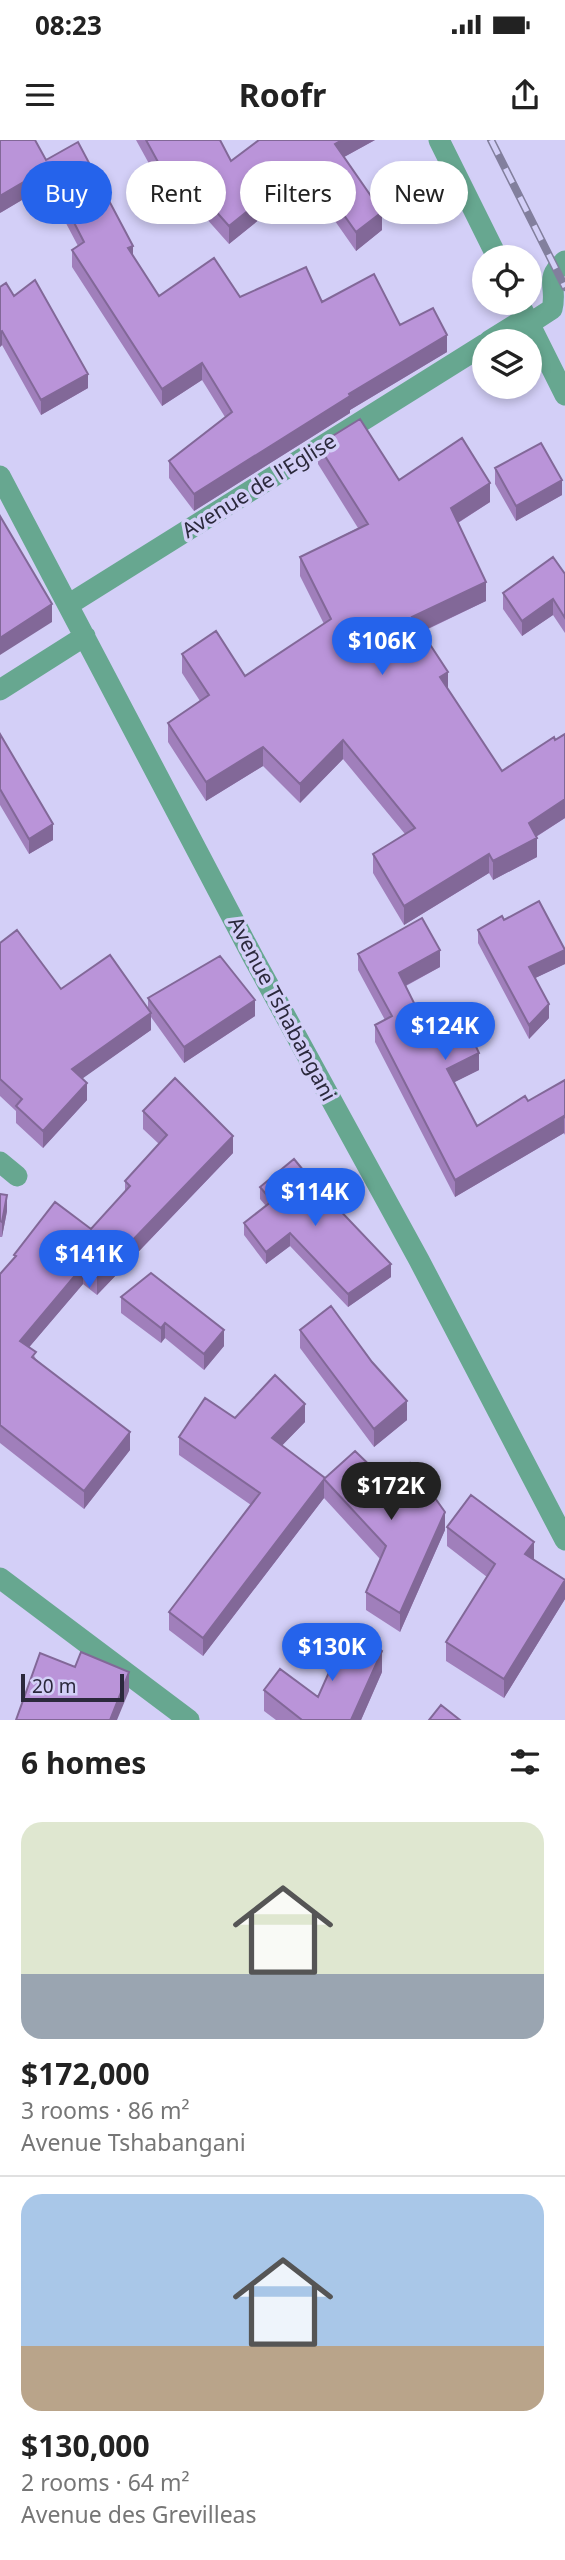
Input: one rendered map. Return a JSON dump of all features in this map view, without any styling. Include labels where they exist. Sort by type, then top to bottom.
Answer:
[{"type":"street","points":[[439,140],[491,245]]},
{"type":"street","points":[[542,311],[552,309],[552,276],[555,269],[565,261]]},
{"type":"street","points":[[506,329],[525,315],[565,395]]},
{"type":"street","name":"Avenue de l'Eglise","points":[[68,605],[472,352]]},
{"type":"street","name":"Avenue Tshabangani","points":[[0,476],[253,957],[425,1272],[565,1540]]},
{"type":"street","points":[[0,690],[85,636]]},
{"type":"street","points":[[0,1578],[189,1720]]},
{"type":"building","points":[[0,140],[35,140],[46,160],[78,142],[88,161],[21,161],[21,184],[0,196]]},
{"type":"building","points":[[146,140],[220,140],[231,161],[259,140],[342,140],[335,144],[347,161],[240,161],[240,217],[229,226],[226,223],[226,161],[157,161]]},
{"type":"building","points":[[356,174],[370,195],[370,221],[356,232],[350,224],[356,224]]},
{"type":"building","points":[[112,206],[133,246],[128,248],[159,296],[214,258],[240,297],[306,267],[322,302],[374,274],[400,325],[433,308],[447,335],[349,394],[350,396],[194,494],[169,461],[232,412],[202,363],[162,389],[72,250],[84,242],[75,224],[112,224]]},
{"type":"building","points":[[35,280],[88,374],[41,400],[2,331],[0,332],[0,287],[6,283],[14,296]]},
{"type":"building","points":[[360,419],[399,480],[462,438],[490,483],[451,508],[486,582],[412,617],[448,672],[440,677],[502,771],[554,737],[555,740],[565,734],[565,799],[529,823],[537,838],[493,861],[489,854],[404,906],[373,854],[415,828],[343,740],[300,784],[263,747],[206,782],[168,723],[209,695],[182,654],[216,631],[245,676],[331,619],[300,557],[368,524],[318,445]]},
{"type":"building","points":[[541,443],[562,480],[516,506],[495,468]]},
{"type":"building","points":[[0,516],[52,604],[0,638]]},
{"type":"building","points":[[553,557],[565,574],[565,618],[553,599],[522,621],[503,593]]},
{"type":"building","points":[[0,734],[53,824],[29,839],[0,789]]},
{"type":"building","points":[[539,901],[565,950],[529,967],[549,1004],[529,1025],[478,930],[502,916],[504,920]]},
{"type":"building","points":[[422,918],[440,950],[399,973],[425,1025],[458,1008],[479,1053],[447,1069],[477,1126],[525,1096],[528,1101],[565,1080],[565,1118],[564,1116],[455,1180],[375,1025],[392,1016],[358,954]]},
{"type":"building","points":[[17,930],[61,989],[110,955],[151,1013],[72,1069],[87,1083],[43,1131],[16,1106],[22,1099],[0,1079],[0,943]]},
{"type":"building","points":[[220,956],[255,1000],[184,1047],[148,998]]},
{"type":"building","points":[[175,1078],[233,1136],[97,1277],[83,1266],[20,1341],[36,1352],[32,1357],[130,1432],[84,1491],[0,1425],[0,1274],[55,1202],[91,1229],[130,1186],[125,1181],[167,1135],[143,1111]]},
{"type":"building","points":[[294,1159],[391,1264],[348,1294],[290,1233],[266,1252],[244,1223],[272,1201],[260,1187]]},
{"type":"building","points":[[0,1194],[7,1195],[2,1222],[0,1221]]},
{"type":"building","points":[[151,1273],[224,1330],[204,1354],[165,1323],[161,1328],[121,1297]]},
{"type":"building","points":[[331,1306],[372,1362],[407,1401],[374,1429],[300,1330]]},
{"type":"building","points":[[275,1375],[305,1404],[272,1438],[325,1478],[203,1638],[169,1612],[260,1493],[179,1437],[205,1398],[235,1418]]},
{"type":"building","points":[[355,1451],[388,1483],[410,1463],[445,1512],[400,1613],[366,1592],[386,1546],[324,1479]]},
{"type":"building","points":[[471,1495],[534,1542],[525,1554],[565,1580],[504,1679],[446,1642],[495,1564],[447,1527]]},
{"type":"building","points":[[350,1625],[382,1651],[351,1720],[302,1720],[264,1690],[280,1669],[318,1697]]},
{"type":"building","points":[[81,1652],[129,1672],[110,1720],[16,1720],[40,1653],[75,1667]]},
{"type":"building","points":[[441,1705],[460,1720],[429,1720]]},
{"type":"railway","points":[[491,140],[565,287]]}]
